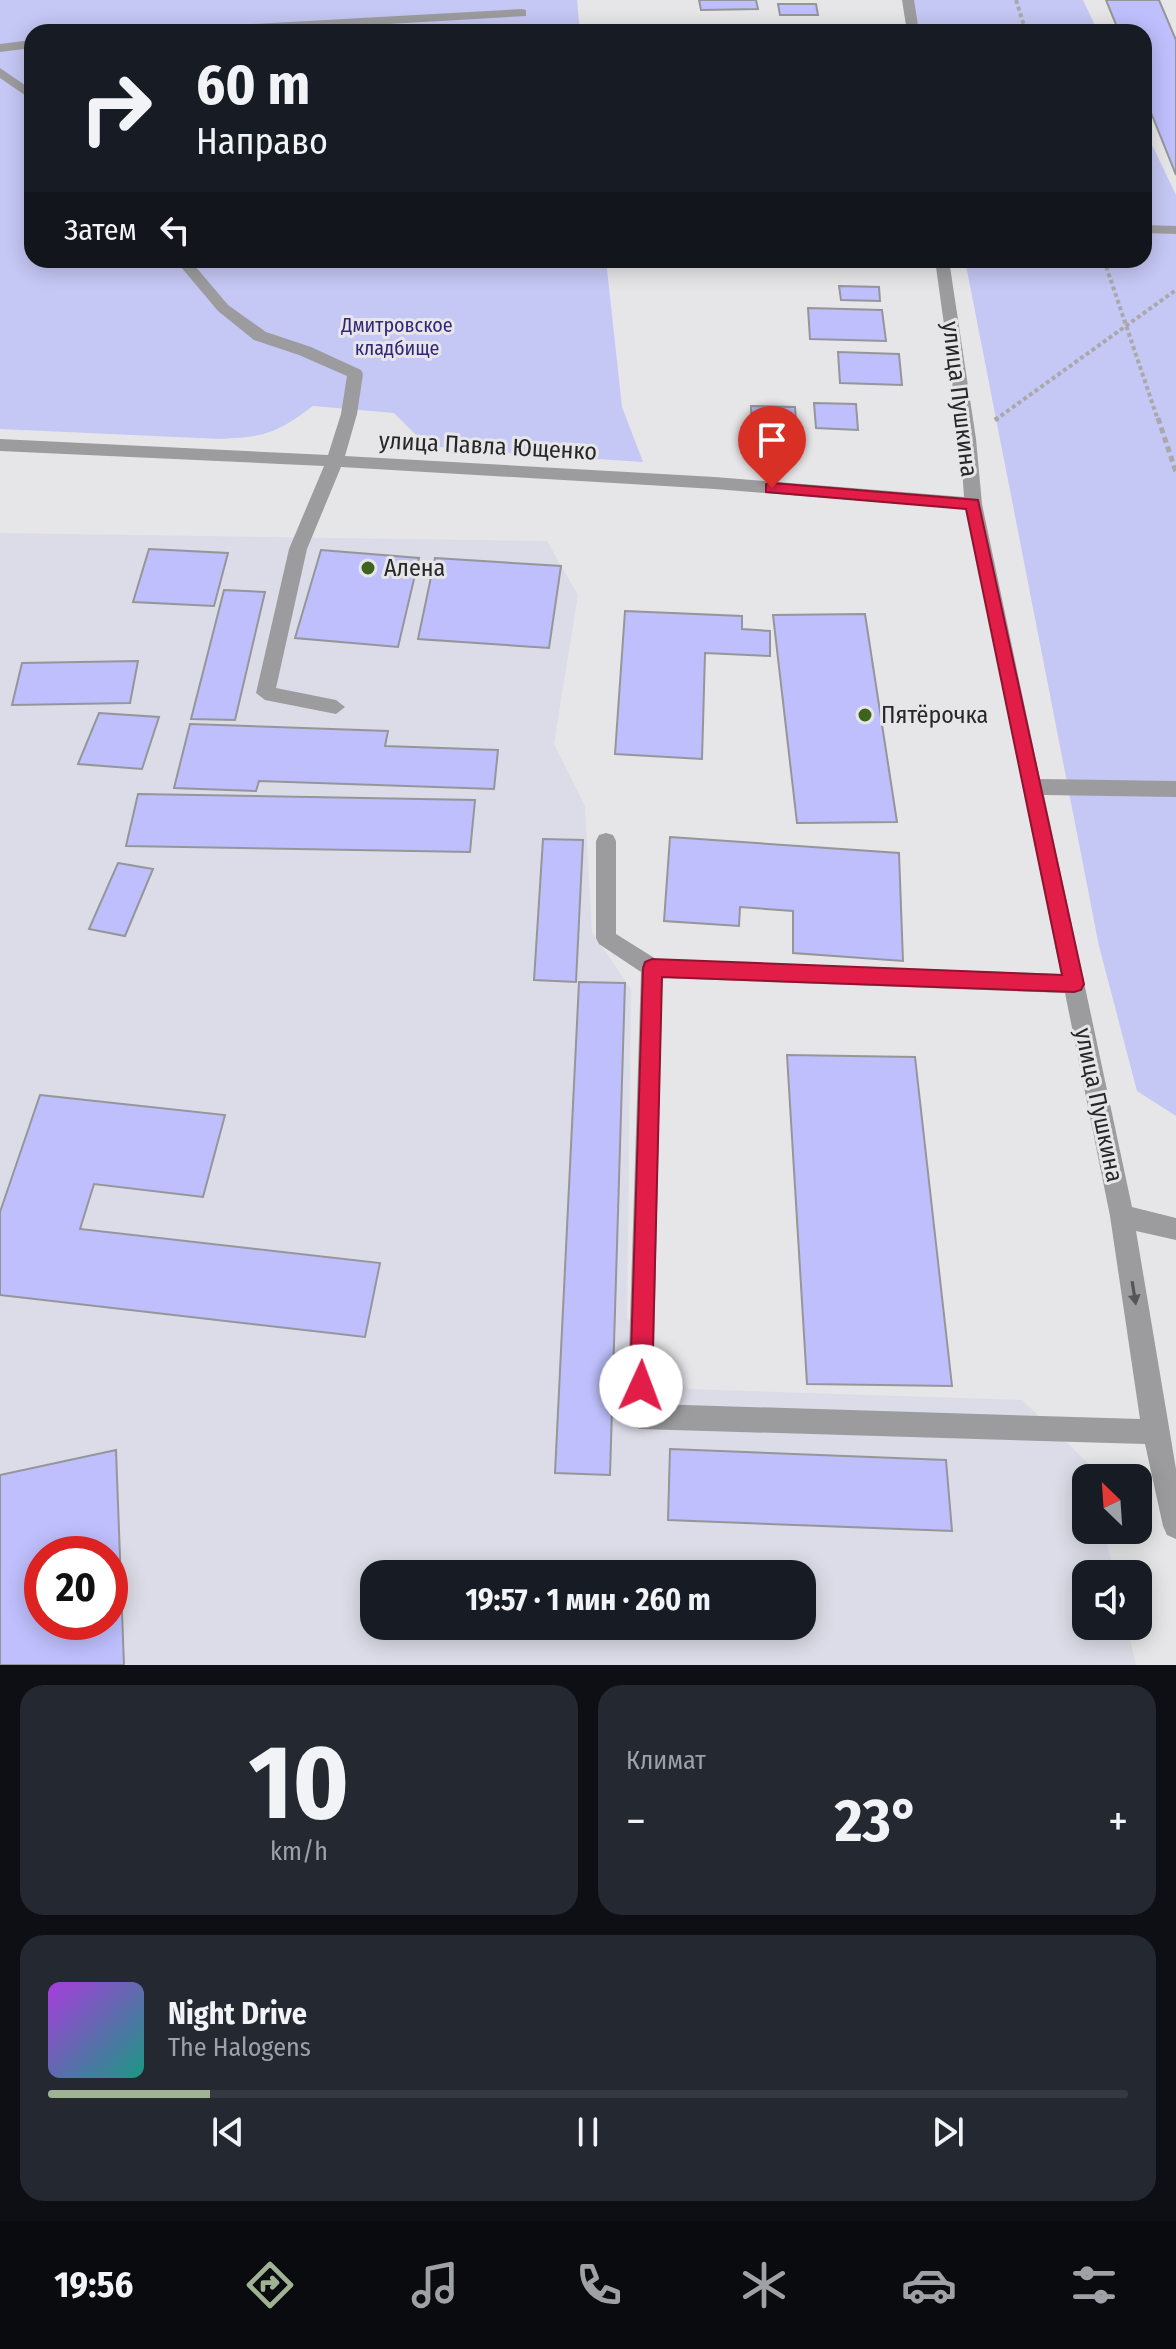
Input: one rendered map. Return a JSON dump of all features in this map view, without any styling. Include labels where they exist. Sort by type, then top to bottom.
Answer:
[{"type":"street","points":[[908,0],[912,24]]},
{"type":"street","points":[[325,24],[522,13]]},
{"type":"street","points":[[0,48],[24,45]]},
{"type":"street","points":[[0,72],[24,90]]},
{"type":"street","points":[[1152,229],[1176,230]]},
{"type":"street","points":[[189,268],[223,308],[260,336],[305,351],[355,374],[349,414],[335,461],[298,549],[265,693],[336,707]]},
{"type":"street","name":"улица Пушкина","points":[[943,268],[968,439],[973,504],[1122,1216],[1155,1432],[1176,1526]]},
{"type":"street","name":"улица Павла Ющенко","points":[[0,445],[715,483],[973,504]]},
{"type":"street","points":[[1034,787],[1176,789]]},
{"type":"street","points":[[606,841],[606,938],[652,968],[1074,984]]},
{"type":"street","points":[[652,968],[640,1416],[1155,1432]]},
{"type":"street","points":[[1122,1216],[1176,1229]]},
{"type":"path","points":[[1016,0],[1024,24]]},
{"type":"path","points":[[1107,268],[1176,472]]},
{"type":"path","points":[[968,439],[1176,290]]},
{"type":"shaded area","points":[[0,533],[547,541],[578,595],[554,744],[585,806],[592,932],[631,989],[627,1318],[688,1389],[1022,1400],[1088,1463],[1072,1464],[1072,1544],[1107,1544],[1111,1560],[1072,1560],[1072,1640],[1130,1640],[1136,1665],[0,1665]]},
{"type":"green space","name":"Дмитровское кладбище","points":[[0,0],[577,0],[579,24],[24,24],[24,268],[607,268],[622,407],[643,462],[449,449],[423,442],[394,413],[313,406],[270,432],[235,438],[0,429]]},
{"type":"green space","points":[[912,0],[1083,0],[1094,24],[917,24]]},
{"type":"green space","points":[[1152,145],[1176,195],[1176,1116],[1137,1091],[1099,946],[967,268],[1152,268]]},
{"type":"building","points":[[699,0],[756,0],[758,9],[701,10]]},
{"type":"building","points":[[1106,0],[1159,0],[1176,40],[1176,175],[1152,115],[1152,24],[1116,24]]},
{"type":"building","points":[[778,4],[816,4],[818,15],[780,15]]},
{"type":"building","points":[[839,286],[879,287],[880,301],[841,300]]},
{"type":"building","points":[[808,308],[882,310],[886,341],[810,339]]},
{"type":"building","points":[[838,352],[899,354],[902,385],[840,383]]},
{"type":"building","points":[[814,403],[856,404],[858,430],[816,428]]},
{"type":"building","points":[[751,406],[795,407],[797,436],[752,435]]},
{"type":"building","points":[[149,549],[228,553],[214,606],[133,602]]},
{"type":"building","points":[[321,550],[419,558],[398,647],[295,638]]},
{"type":"building","points":[[435,558],[561,566],[549,648],[418,639]]},
{"type":"building","points":[[224,590],[265,592],[235,720],[191,719]]},
{"type":"building","points":[[625,611],[742,616],[742,629],[770,631],[770,656],[705,653],[702,759],[615,754]]},
{"type":"building","points":[[865,614],[897,822],[797,823],[773,615]]},
{"type":"building","points":[[138,661],[130,703],[12,705],[22,663]]},
{"type":"building","points":[[99,713],[159,717],[142,769],[78,764]]},
{"type":"building","points":[[190,724],[388,731],[385,746],[498,750],[494,789],[259,781],[256,791],[174,788]]},
{"type":"building","points":[[138,794],[475,800],[470,852],[126,846]]},
{"type":"building","points":[[670,837],[899,853],[903,961],[793,953],[793,911],[740,907],[739,926],[664,921]]},
{"type":"building","points":[[543,839],[583,840],[576,982],[534,980]]},
{"type":"building","points":[[118,863],[153,869],[125,936],[89,929]]},
{"type":"building","points":[[579,982],[625,983],[610,1475],[555,1473]]},
{"type":"building","points":[[787,1055],[915,1057],[952,1386],[807,1384]]},
{"type":"building","points":[[40,1095],[225,1115],[203,1197],[94,1184],[80,1229],[380,1263],[365,1337],[0,1295],[0,1212]]},
{"type":"building","points":[[670,1449],[946,1460],[952,1531],[668,1520]]},
{"type":"building","points":[[116,1450],[119,1536],[24,1536],[24,1640],[123,1640],[124,1665],[0,1665],[0,1475]]},
{"type":"place","name":"Алена","points":[[368,568]]},
{"type":"place","name":"Пятёрочка","points":[[865,715]]},
{"type":"route","points":[[641,1386],[652,968],[1074,984],[973,504],[772,488]]}]
